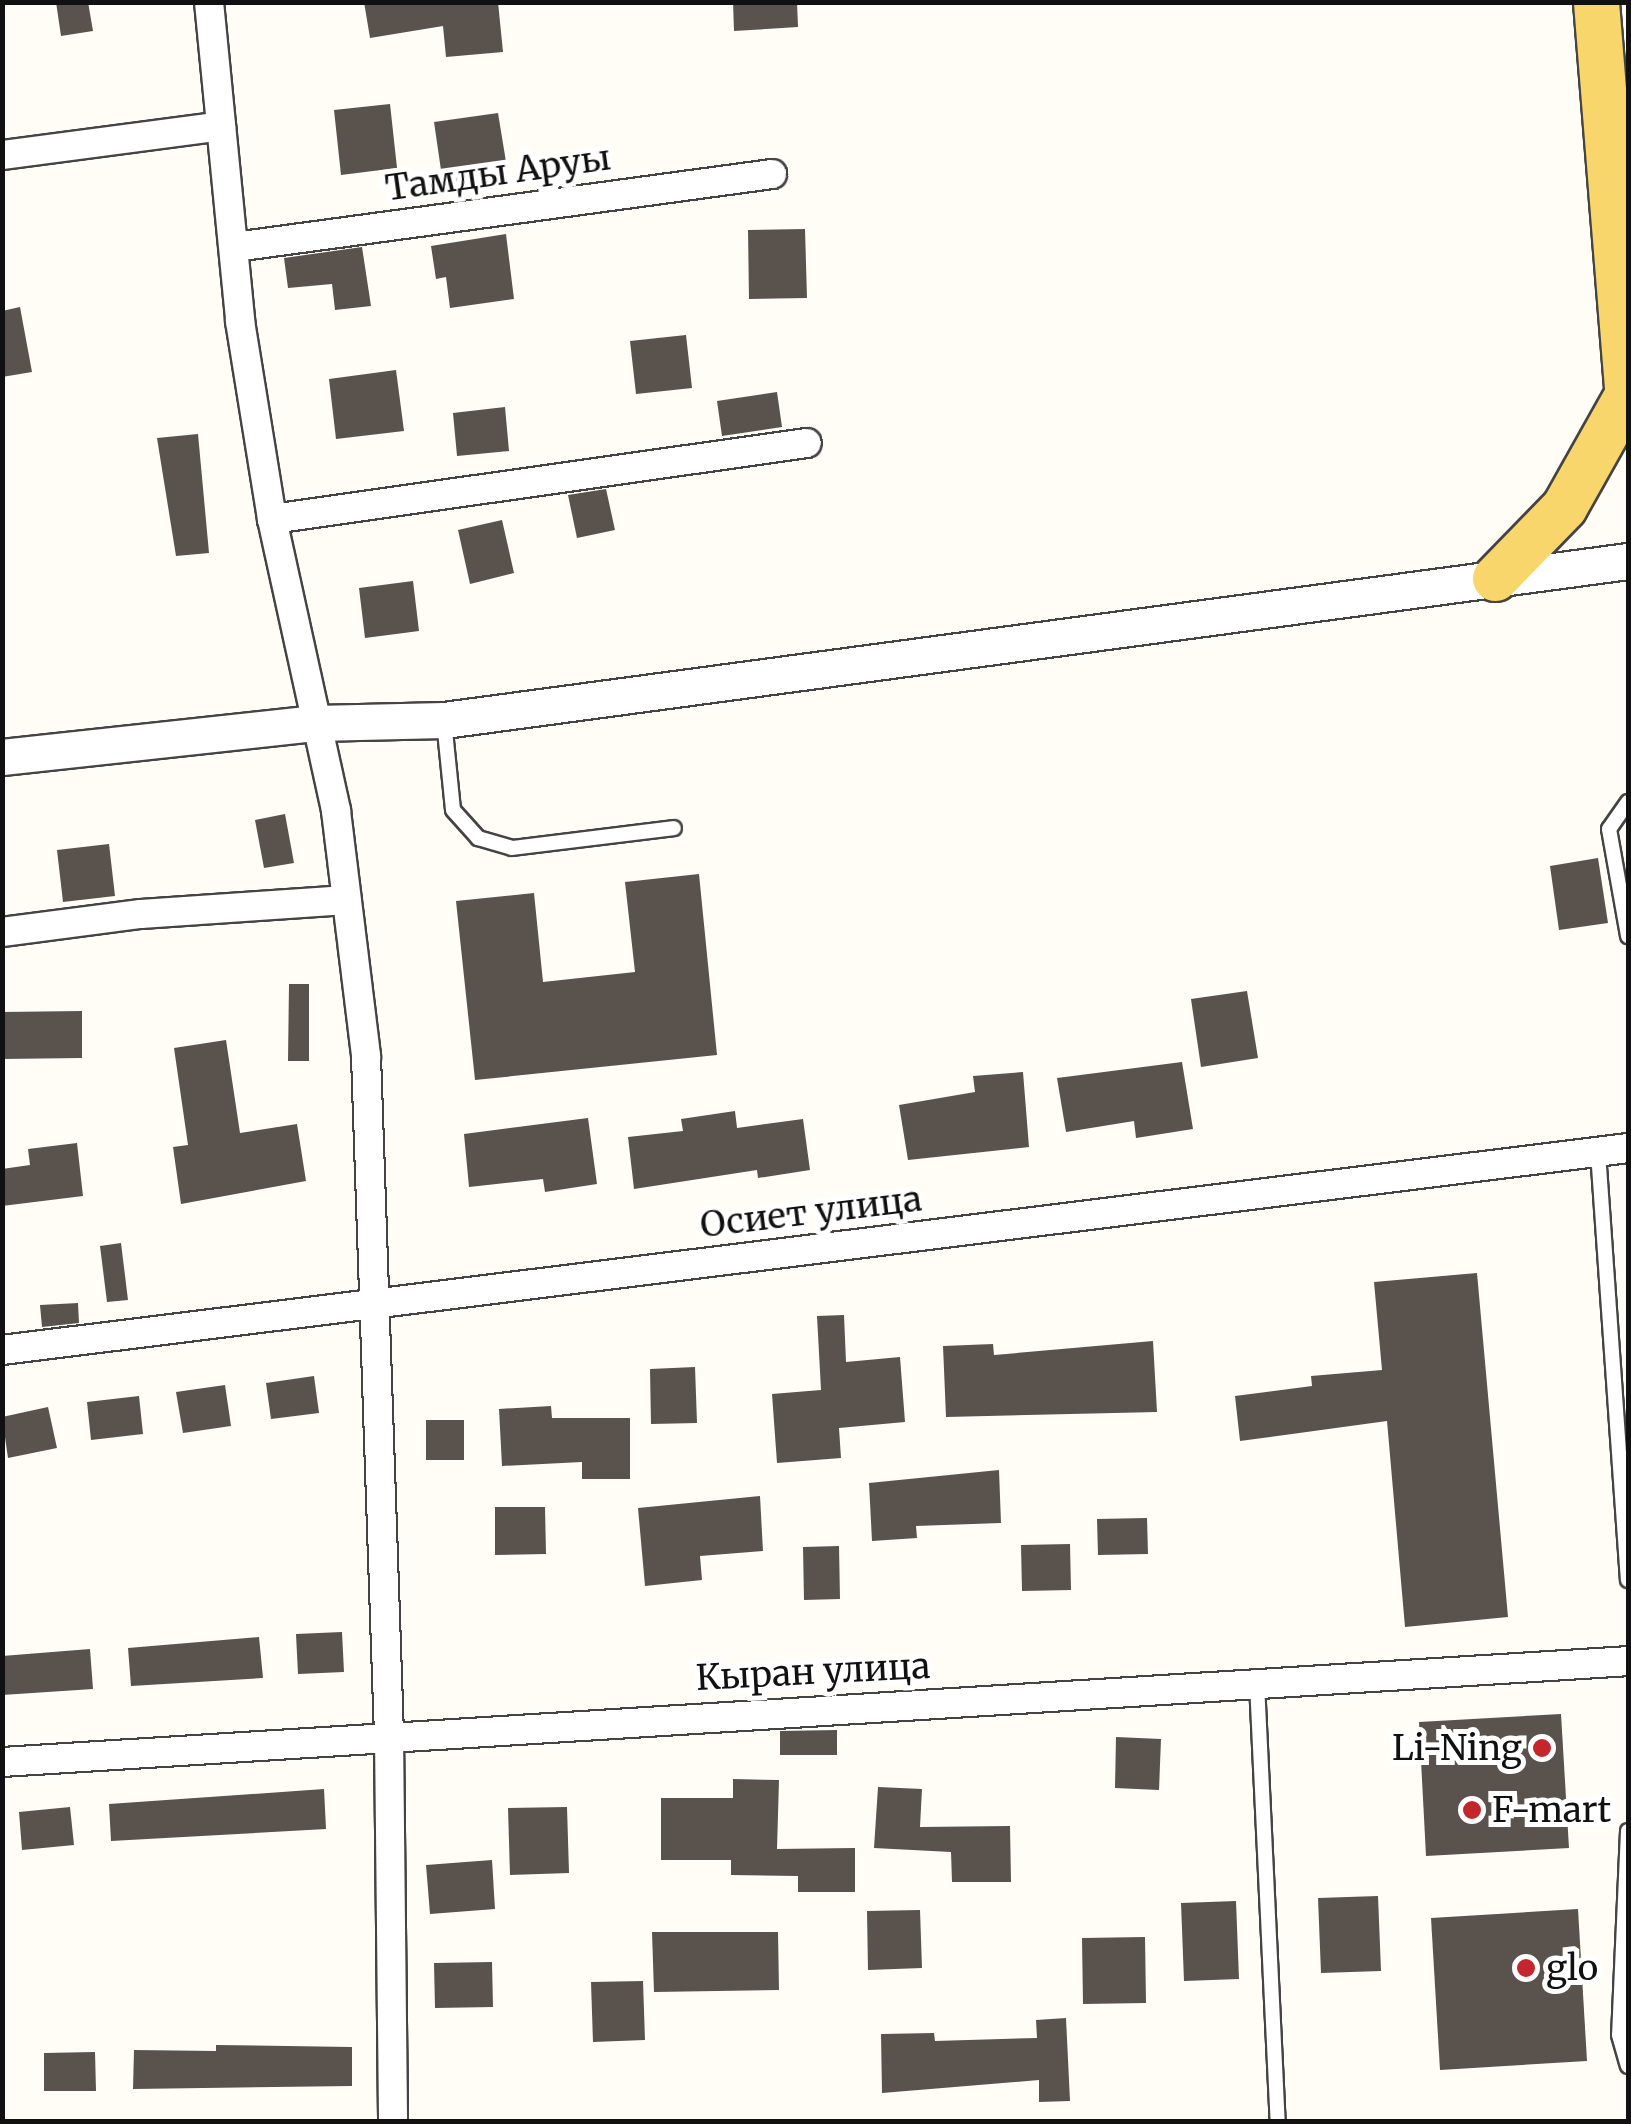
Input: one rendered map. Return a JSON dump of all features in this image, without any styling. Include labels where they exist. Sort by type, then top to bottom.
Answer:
[{"type":"main road","points":[[1494,578],[1564,507],[1628,396],[1596,2]]},
{"type":"street","points":[[209,2],[220,126],[272,519],[316,723],[347,900],[366,1056],[389,1735],[392,2122]]},
{"type":"street","points":[[2,154],[220,126]]},
{"type":"street","name":"Тамды Аруы","points":[[235,247],[772,174]]},
{"type":"street","points":[[272,519],[807,442]]},
{"type":"street","points":[[2,757],[316,723],[444,720],[1628,561]]},
{"type":"street","points":[[2,932],[141,914],[347,900]]},
{"type":"street","name":"Осиет улица","points":[[2,1350],[1628,1148]]},
{"type":"street","name":"Кыран улица","points":[[2,1762],[1628,1661]]},
{"type":"lane","points":[[444,720],[453,810],[478,838],[512,848],[674,828]]},
{"type":"lane","points":[[1628,802],[1609,830],[1628,936]]},
{"type":"lane","points":[[1598,1152],[1628,1580]]},
{"type":"lane","points":[[1257,1683],[1278,2122]]},
{"type":"lane","points":[[1628,1831],[1619,2035],[1628,2066]]},
{"type":"building","points":[[56,2],[88,2],[93,31],[61,36]]},
{"type":"building","points":[[364,2],[498,2],[503,52],[446,57],[443,26],[370,38]]},
{"type":"building","points":[[733,2],[797,2],[798,27],[734,31]]},
{"type":"building","points":[[390,104],[397,168],[341,175],[334,110]]},
{"type":"building","points":[[498,113],[508,174],[443,184],[434,122]]},
{"type":"building","points":[[805,229],[807,298],[749,299],[748,230]]},
{"type":"building","points":[[506,234],[514,299],[450,308],[446,277],[436,279],[431,246]]},
{"type":"building","points":[[362,247],[371,306],[335,310],[332,284],[288,288],[284,258]]},
{"type":"building","points":[[20,307],[32,372],[2,377],[2,311]]},
{"type":"building","points":[[686,335],[692,388],[636,394],[630,341]]},
{"type":"building","points":[[396,370],[404,431],[336,439],[329,379]]},
{"type":"building","points":[[777,392],[782,427],[722,436],[717,401]]},
{"type":"building","points":[[505,407],[509,451],[457,456],[453,413]]},
{"type":"building","points":[[198,434],[209,553],[176,556],[157,438]]},
{"type":"building","points":[[606,489],[615,530],[577,538],[568,495]]},
{"type":"building","points":[[502,520],[514,573],[470,584],[458,530]]},
{"type":"building","points":[[413,581],[419,631],[365,638],[359,588]]},
{"type":"building","points":[[285,814],[294,863],[264,868],[255,820]]},
{"type":"building","points":[[109,844],[115,896],[63,902],[57,850]]},
{"type":"building","points":[[1598,858],[1608,923],[1559,930],[1550,866]]},
{"type":"building","points":[[699,874],[717,1055],[475,1080],[456,901],[534,893],[543,982],[635,972],[625,882]]},
{"type":"building","points":[[289,984],[309,984],[309,1061],[288,1061]]},
{"type":"building","points":[[1247,991],[1258,1058],[1201,1067],[1191,999]]},
{"type":"building","points":[[82,1011],[82,1058],[2,1059],[2,1012]]},
{"type":"building","points":[[226,1040],[240,1133],[297,1124],[306,1181],[181,1204],[173,1147],[188,1145],[174,1048]]},
{"type":"building","points":[[1182,1062],[1193,1129],[1136,1138],[1134,1121],[1066,1132],[1057,1078]]},
{"type":"building","points":[[1023,1072],[1029,1147],[908,1160],[899,1105],[975,1092],[973,1076]]},
{"type":"building","points":[[735,1111],[737,1128],[803,1119],[810,1170],[758,1178],[757,1170],[634,1189],[628,1137],[683,1131],[681,1119]]},
{"type":"building","points":[[588,1118],[597,1184],[545,1192],[543,1179],[469,1187],[464,1134]]},
{"type":"building","points":[[77,1143],[83,1196],[2,1206],[2,1169],[30,1165],[28,1149]]},
{"type":"building","points":[[121,1243],[128,1300],[107,1302],[100,1246]]},
{"type":"building","points":[[1477,1273],[1508,1617],[1405,1627],[1387,1421],[1240,1441],[1235,1396],[1312,1386],[1311,1376],[1382,1370],[1374,1282]]},
{"type":"building","points":[[78,1303],[79,1323],[42,1327],[40,1305]]},
{"type":"building","points":[[844,1315],[846,1362],[900,1357],[905,1422],[839,1428],[841,1458],[777,1463],[772,1394],[821,1390],[817,1316]]},
{"type":"building","points":[[1153,1341],[1157,1412],[946,1417],[943,1346],[993,1344],[994,1355]]},
{"type":"building","points":[[695,1367],[697,1423],[651,1424],[650,1369]]},
{"type":"building","points":[[314,1376],[319,1413],[271,1419],[266,1383]]},
{"type":"building","points":[[225,1385],[231,1426],[183,1433],[176,1392]]},
{"type":"building","points":[[139,1396],[143,1434],[91,1440],[87,1402]]},
{"type":"building","points":[[551,1406],[552,1418],[630,1418],[630,1479],[582,1479],[582,1462],[502,1466],[499,1409]]},
{"type":"building","points":[[48,1407],[57,1448],[8,1458],[2,1417]]},
{"type":"building","points":[[426,1420],[464,1420],[464,1460],[426,1460]]},
{"type":"building","points":[[999,1470],[1001,1523],[916,1526],[917,1538],[872,1541],[869,1483]]},
{"type":"building","points":[[760,1496],[763,1551],[700,1556],[702,1580],[645,1586],[638,1508]]},
{"type":"building","points":[[495,1507],[545,1507],[546,1554],[495,1555]]},
{"type":"building","points":[[1147,1518],[1148,1554],[1098,1555],[1097,1519]]},
{"type":"building","points":[[1070,1544],[1071,1590],[1022,1591],[1021,1545]]},
{"type":"building","points":[[839,1546],[840,1599],[804,1600],[803,1547]]},
{"type":"building","points":[[342,1632],[344,1672],[298,1674],[296,1634]]},
{"type":"building","points":[[259,1637],[263,1678],[131,1686],[128,1648]]},
{"type":"building","points":[[90,1649],[93,1689],[2,1695],[2,1656]]},
{"type":"building","points":[[1561,1714],[1569,1848],[1426,1856],[1419,1722]]},
{"type":"building","points":[[837,1730],[837,1755],[780,1755],[780,1731]]},
{"type":"building","points":[[1116,1737],[1161,1739],[1159,1790],[1115,1788]]},
{"type":"building","points":[[733,1779],[779,1780],[777,1849],[855,1848],[855,1892],[798,1892],[798,1876],[731,1875],[731,1860],[661,1860],[661,1798],[733,1798]]},
{"type":"building","points":[[878,1787],[922,1789],[920,1827],[1010,1826],[1011,1882],[952,1882],[951,1852],[874,1848]]},
{"type":"building","points":[[324,1789],[326,1829],[111,1841],[109,1804]]},
{"type":"building","points":[[70,1807],[74,1845],[22,1850],[19,1812]]},
{"type":"building","points":[[567,1807],[569,1873],[510,1875],[508,1808]]},
{"type":"building","points":[[492,1860],[495,1909],[430,1914],[426,1865]]},
{"type":"building","points":[[1378,1896],[1381,1971],[1321,1973],[1318,1898]]},
{"type":"building","points":[[1236,1901],[1239,1979],[1184,1981],[1181,1903]]},
{"type":"building","points":[[1578,1909],[1587,2061],[1440,2070],[1431,1918]]},
{"type":"building","points":[[920,1910],[922,1968],[868,1970],[867,1911]]},
{"type":"building","points":[[652,1932],[778,1932],[779,1990],[654,1992]]},
{"type":"building","points":[[1145,1937],[1146,2003],[1083,2004],[1082,1938]]},
{"type":"building","points":[[492,1962],[493,2007],[435,2008],[434,1963]]},
{"type":"building","points":[[643,1981],[645,2040],[593,2042],[591,1982]]},
{"type":"building","points":[[1066,2018],[1070,2101],[1039,2102],[1039,2080],[882,2093],[881,2034],[934,2033],[935,2041],[1037,2038],[1036,2020]]},
{"type":"building","points":[[216,2045],[352,2047],[352,2086],[133,2089],[134,2050],[216,2051]]},
{"type":"building","points":[[95,2052],[96,2091],[44,2091],[44,2053]]},
{"type":"place","name":"Li-Ning","points":[[1542,1748]]},
{"type":"place","name":"F-mart","points":[[1472,1810]]},
{"type":"place","name":"glo","points":[[1526,1968]]}]
